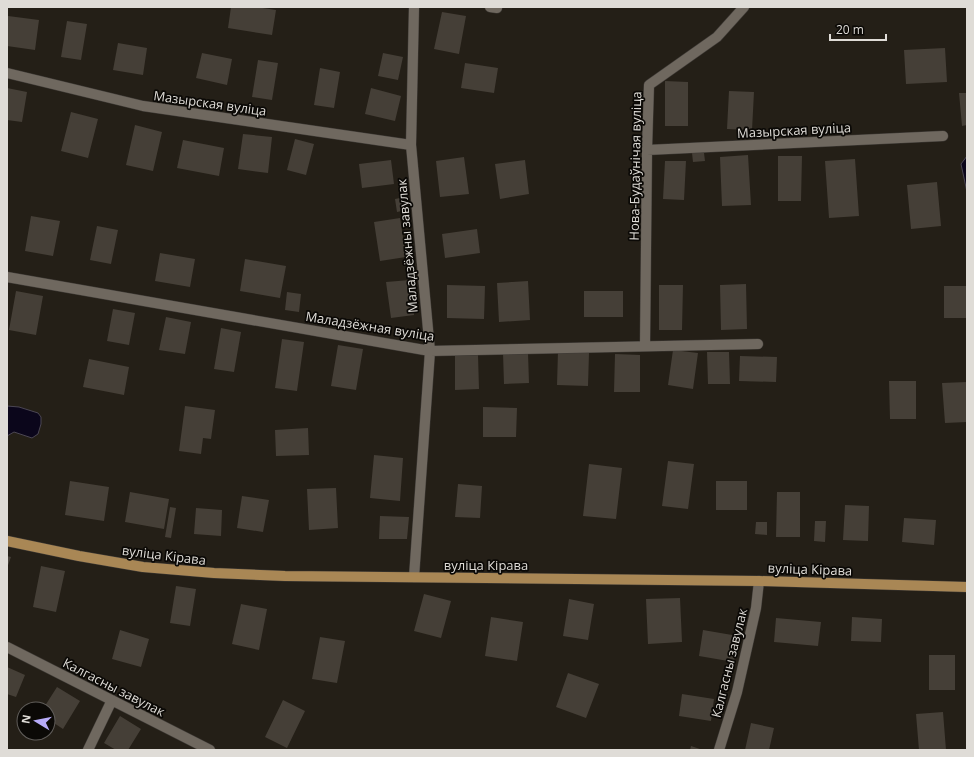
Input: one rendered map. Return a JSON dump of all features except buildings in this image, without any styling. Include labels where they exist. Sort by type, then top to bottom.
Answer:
[{"type":"main road","name":"вуліца Кірава","points":[[7,540],[79,556],[143,567],[254,575],[759,581],[967,586]]},
{"type":"street","name":"Маладзёжны завулак","points":[[414,7],[411,145],[430,351],[414,577]]},
{"type":"street","name":"Нова-Будаўнічая вуліца","points":[[645,346],[649,85],[718,37],[744,7]]},
{"type":"street","name":"Мазырская вуліца","points":[[7,73],[143,106],[411,145]]},
{"type":"street","name":"Мазырская вуліца","points":[[647,150],[943,136]]},
{"type":"street","name":"Маладзёжная вуліца","points":[[7,277],[430,351],[758,344]]},
{"type":"street","name":"Калгасны завулак","points":[[719,750],[737,692],[756,608],[759,581]]},
{"type":"street","name":"Калгасны завулак","points":[[7,647],[210,750]]},
{"type":"street","points":[[88,750],[112,700]]},
{"type":"shaded area","points":[[967,156],[967,192],[961,164]]},
{"type":"shaded area","points":[[7,406],[19,407],[38,413],[41,417],[41,424],[38,434],[32,438],[14,432],[7,436]]}]
